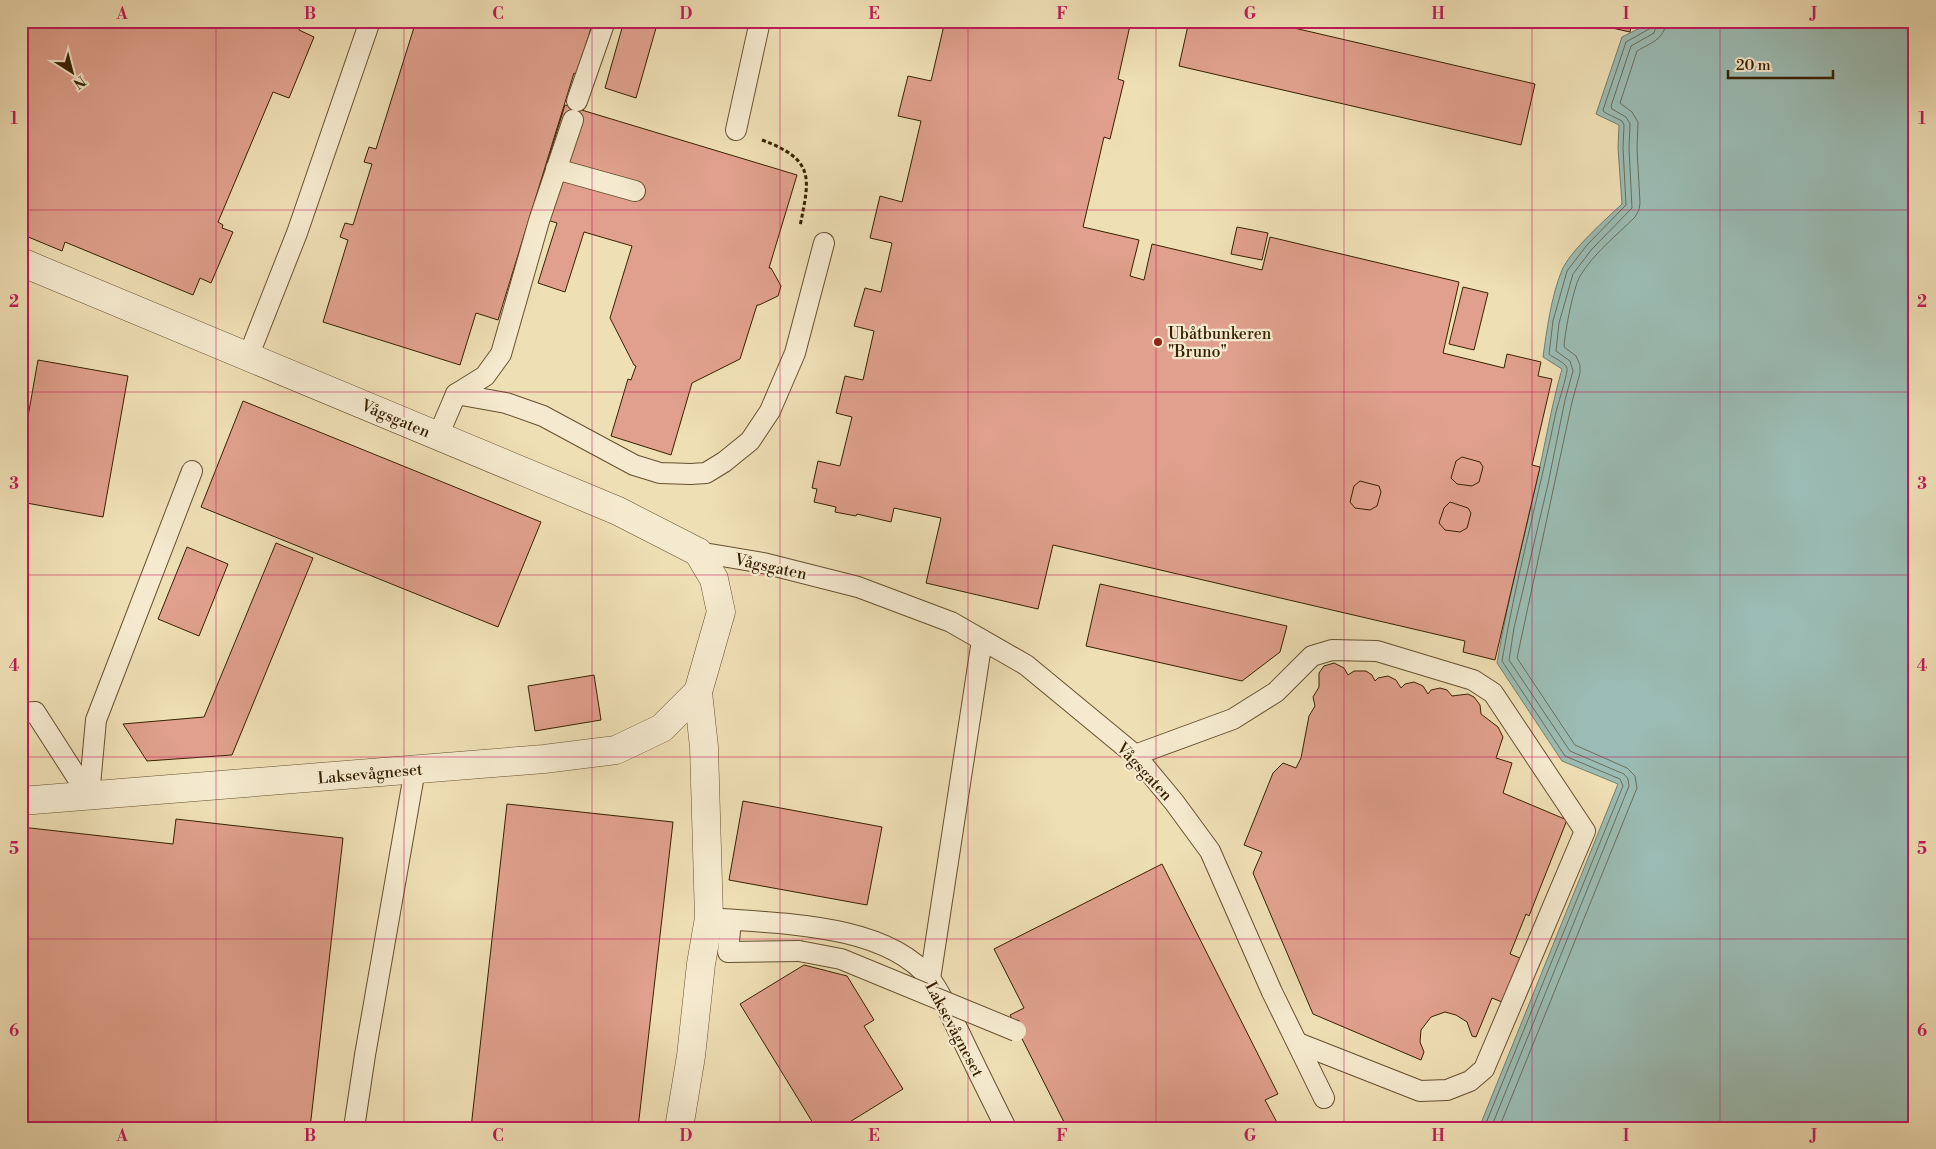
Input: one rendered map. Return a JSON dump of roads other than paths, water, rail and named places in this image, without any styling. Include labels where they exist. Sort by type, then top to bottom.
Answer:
[{"type":"street","name":"Vågsgaten","points":[[21,262],[618,510],[698,552]]},
{"type":"street","name":"Laksevågneset","points":[[679,1128],[701,964],[720,919],[698,692],[721,612],[714,579],[698,552]]},
{"type":"street","name":"Laksevågneset","points":[[21,801],[544,759],[616,750],[662,728],[698,692]]},
{"type":"lane","points":[[248,357],[297,233],[370,21]]},
{"type":"lane","points":[[438,436],[456,394],[485,376],[501,354],[539,221],[605,21]]},
{"type":"lane","points":[[736,130],[760,21]]},
{"type":"lane","points":[[556,168],[635,191]]},
{"type":"lane","points":[[456,394],[506,403],[543,416],[634,466],[660,473],[706,473],[724,462],[750,440],[770,410],[795,352],[824,243]]},
{"type":"lane","points":[[89,796],[96,720],[192,470]]},
{"type":"lane","name":"Vågsgaten","points":[[698,552],[763,563],[858,587],[951,622],[1026,665],[1135,755],[1174,802],[1210,851],[1272,992],[1324,1098]]},
{"type":"lane","points":[[930,979],[982,640]]},
{"type":"lane","points":[[1135,755],[1233,719],[1276,692],[1312,656],[1332,650],[1377,651],[1473,680],[1492,693],[1584,831],[1484,1069],[1470,1081],[1446,1090],[1420,1091],[1298,1043]]},
{"type":"lane","points":[[21,713],[35,712],[89,796]]},
{"type":"lane","points":[[354,1128],[415,769]]},
{"type":"lane","points":[[720,919],[728,952],[799,951],[841,959],[1016,1031]]},
{"type":"lane","name":"Laksevågneset","points":[[720,919],[818,928],[863,936],[895,949],[912,961],[930,979],[942,1000],[1006,1128]]},
{"type":"water","points":[[1648,21],[1915,21],[1915,1128],[1479,1128],[1618,784],[1562,761],[1497,663],[1510,596],[1562,369],[1543,357],[1555,291],[1562,270],[1572,254],[1622,204],[1618,148],[1619,125],[1596,114],[1622,37],[1646,25]]},
{"type":"place","name":"Ubåtbunkeren \"Bruno\"","points":[[1158,342]]}]
